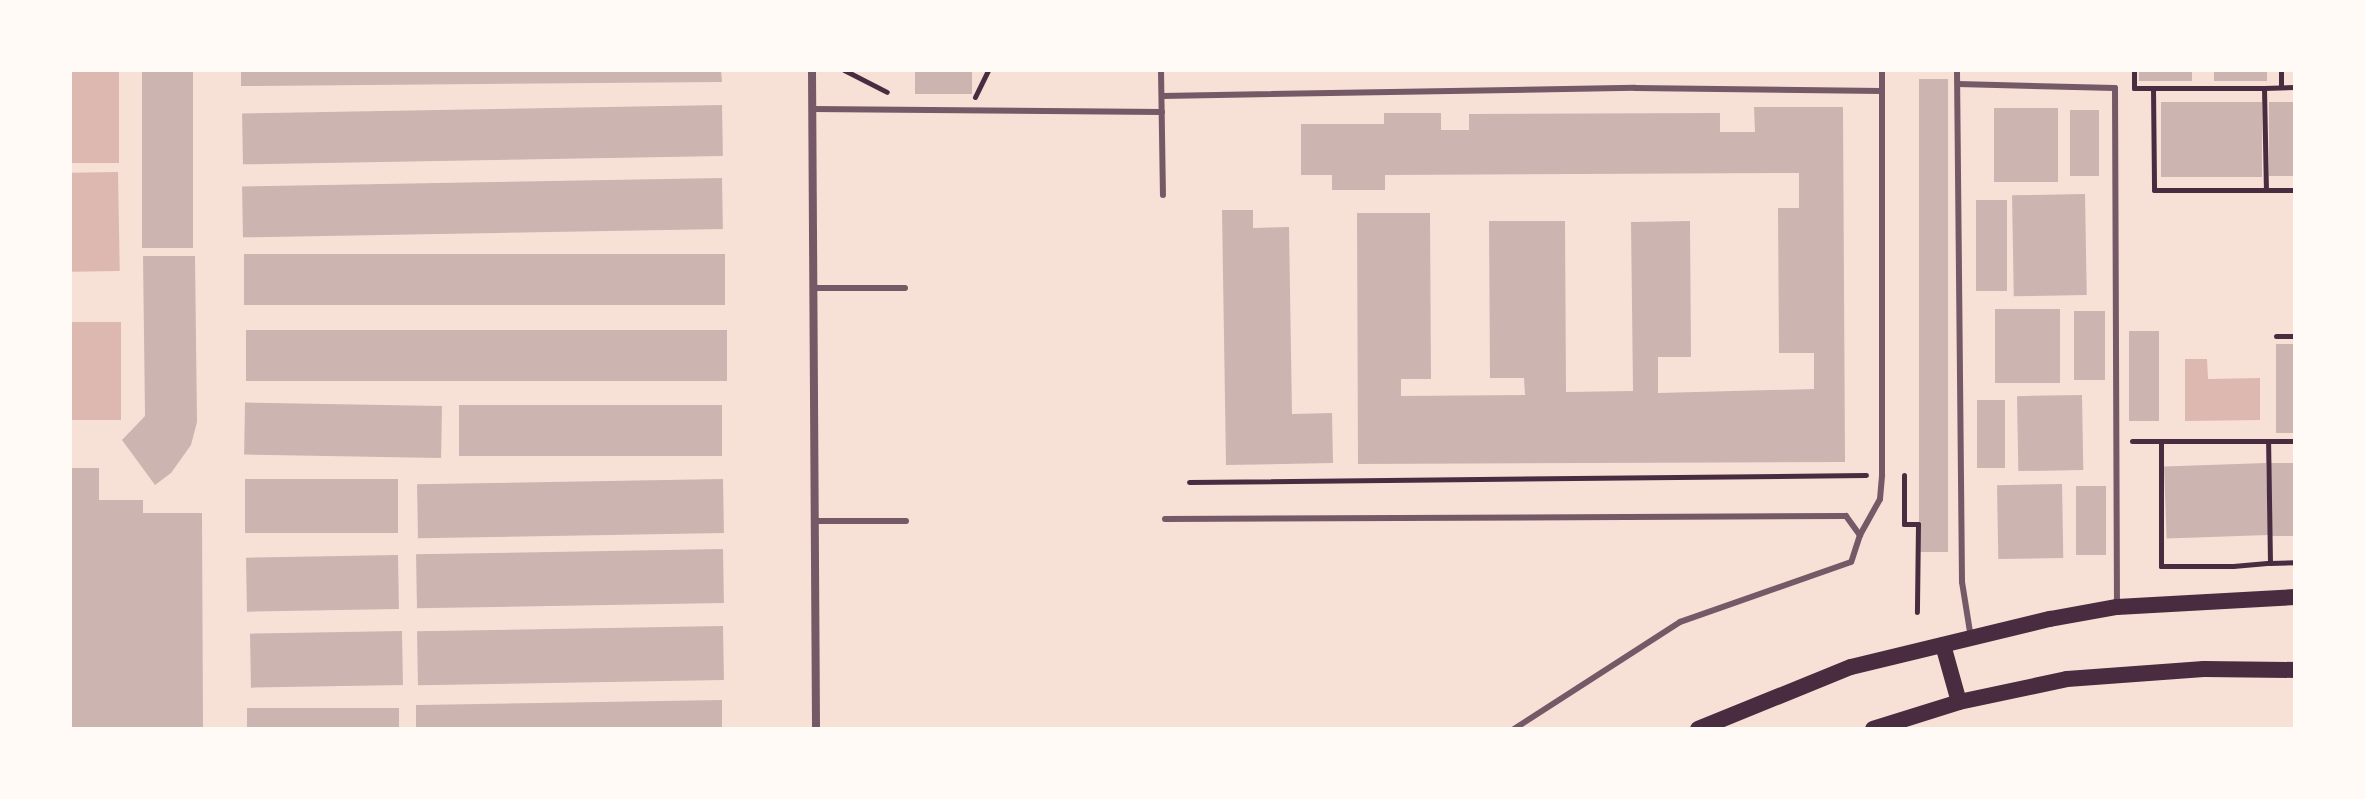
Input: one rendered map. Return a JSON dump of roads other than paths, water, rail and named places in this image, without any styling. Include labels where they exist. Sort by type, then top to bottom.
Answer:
[{"type":"main road","points":[[1698,729],[1851,667],[1971,638],[2117,607],[2295,597]]},
{"type":"main road","points":[[1943,645],[1959,702]]},
{"type":"main road","points":[[1873,729],[1959,702],[2067,679],[2204,669],[2295,670]]},
{"type":"street","points":[[812,70],[816,729]]},
{"type":"lane","points":[[1161,70],[1163,195]]},
{"type":"lane","points":[[1514,729],[1680,622],[1851,562],[1860,535],[1880,499],[1882,475],[1882,70]]},
{"type":"lane","points":[[1957,70],[1962,582],[1971,638]]},
{"type":"lane","points":[[1958,84],[2115,88],[2117,607]]},
{"type":"lane","points":[[1162,96],[1635,88],[1882,91]]},
{"type":"lane","points":[[812,109],[1162,112]]},
{"type":"lane","points":[[813,288],[905,288]]},
{"type":"lane","points":[[1165,519],[1846,516],[1860,535]]},
{"type":"lane","points":[[814,521],[906,521]]}]
